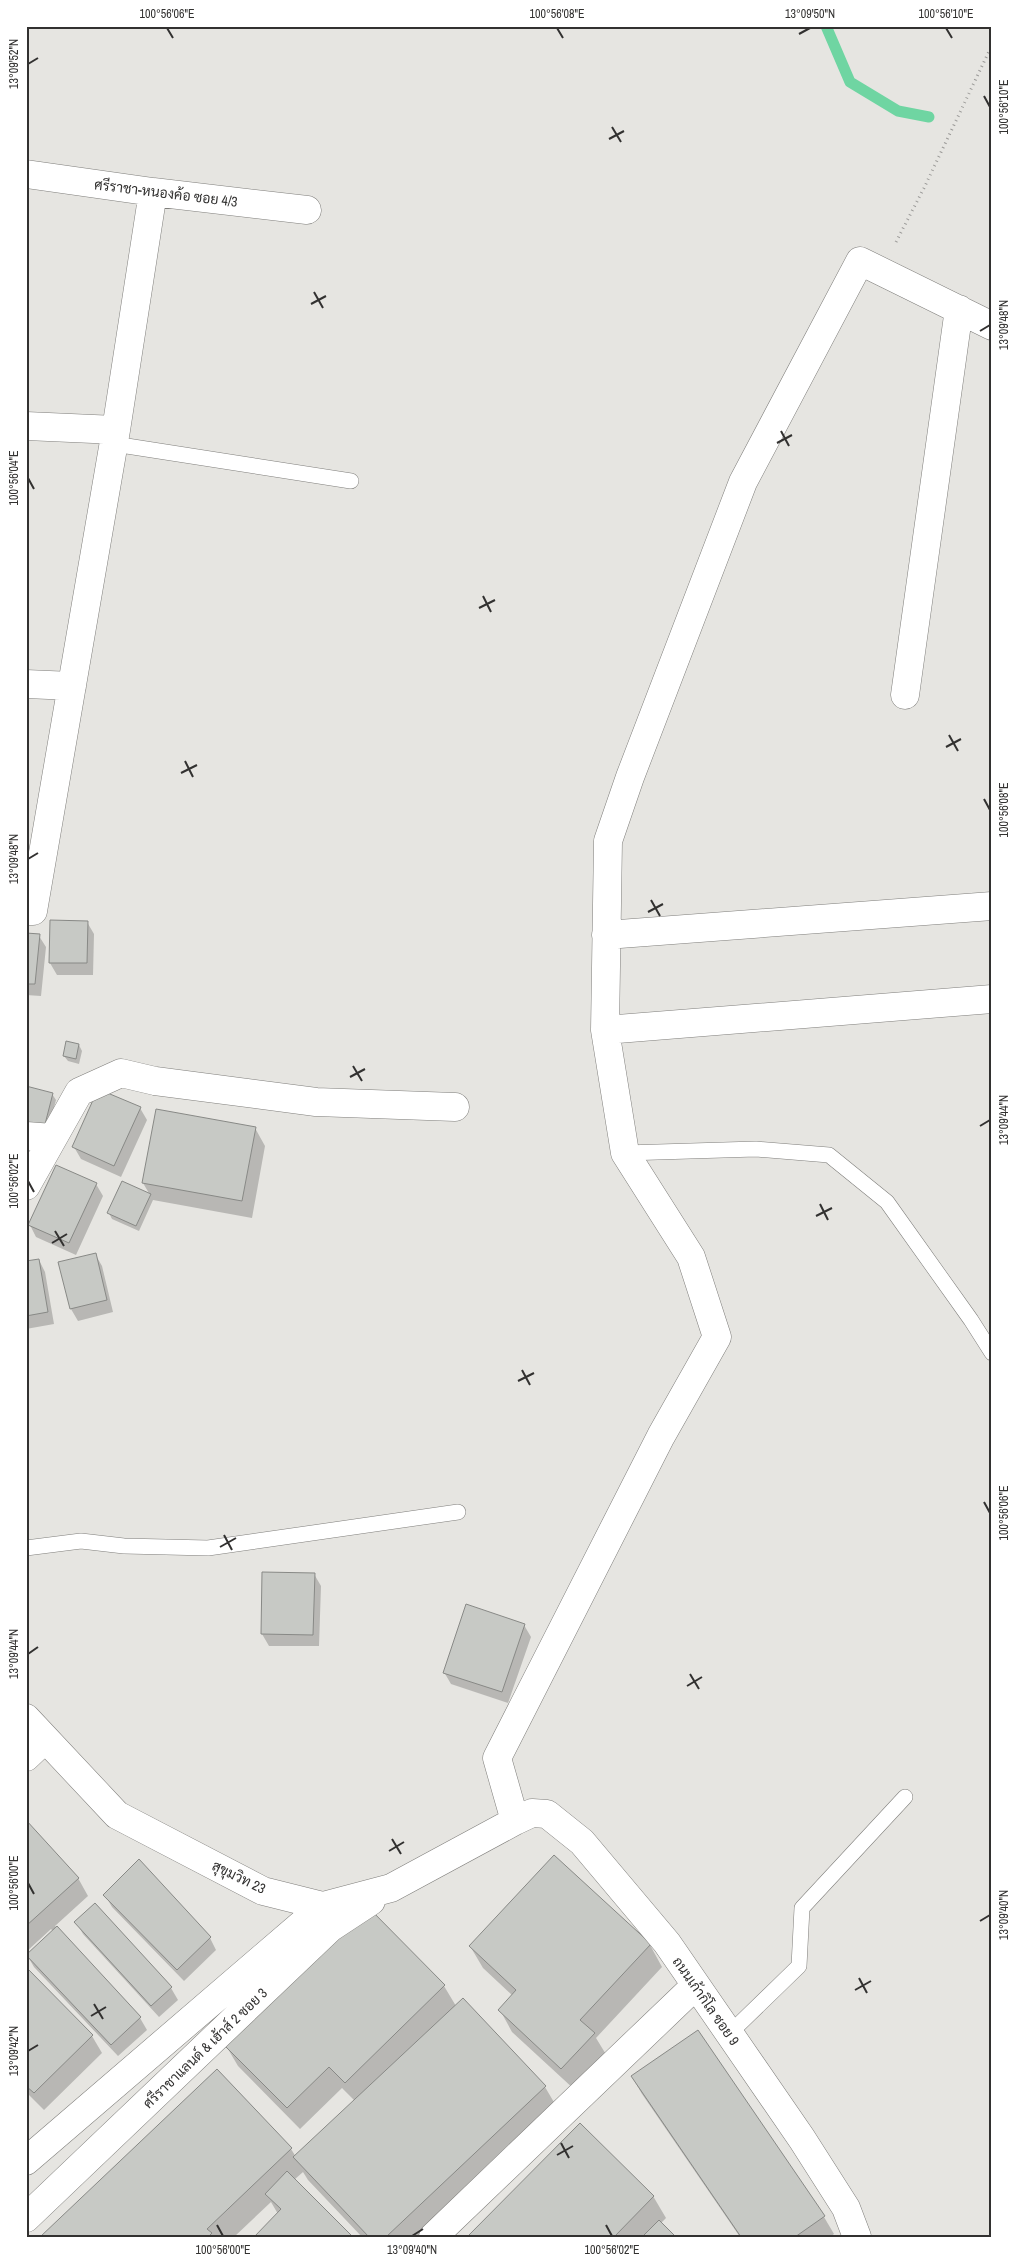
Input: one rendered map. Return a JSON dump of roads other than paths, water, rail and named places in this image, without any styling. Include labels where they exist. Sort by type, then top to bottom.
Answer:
[{"type":"street","name":"ศรีราชา-หนองค้อ ซอย 4/3","points":[[26,174],[153,192],[307,210]]},
{"type":"street","points":[[26,911],[33,911],[115,437],[153,192]]},
{"type":"street","points":[[515,1821],[497,1758],[661,1436],[717,1337],[691,1258],[625,1154],[605,1030],[608,841],[630,777],[743,482],[860,261],[992,326]]},
{"type":"street","points":[[905,695],[959,309]]},
{"type":"street","points":[[26,426],[115,437]]},
{"type":"street","points":[[26,684],[72,686]]},
{"type":"street","points":[[606,935],[992,906]]},
{"type":"street","points":[[605,1030],[992,999]]},
{"type":"street","points":[[26,1186],[79,1092],[121,1073],[156,1081],[316,1102],[455,1108]]},
{"type":"street","points":[[26,1136],[53,1138]]},
{"type":"street","name":"สุขุมวิท 23","points":[[26,1718],[36,1748],[117,1815],[263,1891],[323,1906],[391,1888],[515,1821]]},
{"type":"street","name":"ถนนเก้ากิโล ซอย 9","points":[[515,1821],[532,1812],[547,1814],[582,1842],[667,1943],[802,2139],[846,2208],[858,2237]]},
{"type":"street","name":"ศรีราชาแลนด์ & เฮ้าส์ 2 ซอย 3","points":[[26,2218],[330,1928],[391,1888]]},
{"type":"street","name":"ศรีราชาแลนด์ & เฮ้าส์ 2 ซอย 3","points":[[26,2161],[323,1906]]},
{"type":"street","points":[[433,2237],[695,1986]]},
{"type":"lane","points":[[115,437],[351,480]]},
{"type":"lane","points":[[625,1154],[756,1149],[829,1155],[887,1202],[992,1352]]},
{"type":"lane","points":[[26,1548],[81,1541],[124,1546],[208,1548],[458,1512]]},
{"type":"lane","points":[[729,2034],[799,1966],[802,1908],[905,1797]]},
{"type":"waterway","points":[[826,26],[850,82],[898,111],[929,117]]}]
